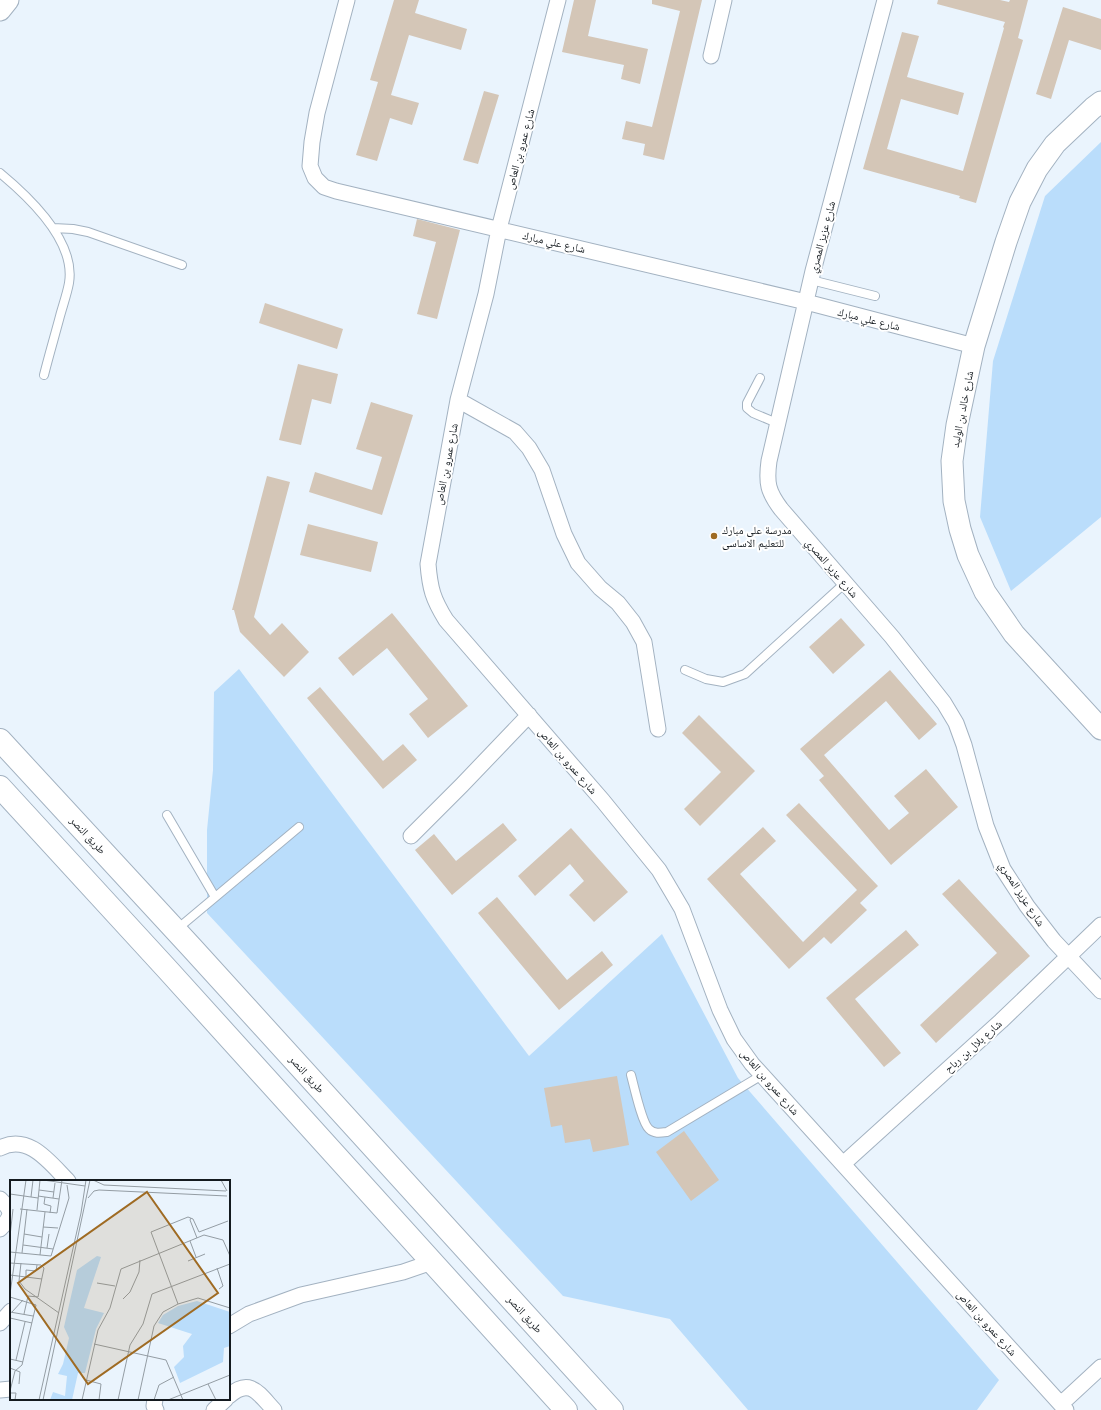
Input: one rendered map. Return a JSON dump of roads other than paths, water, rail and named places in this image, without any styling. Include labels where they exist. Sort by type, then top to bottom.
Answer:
[{"type":"highway","name":"طريق النصر","points":[[0,740],[176,930],[612,1410]]},
{"type":"highway","points":[[0,787],[167,969],[566,1410]]},
{"type":"highway","points":[[167,969],[192,948]]},
{"type":"street","points":[[0,10],[8,0]]},
{"type":"street","name":"شارع علي مبارك","points":[[347,0],[316,120],[312,142],[310,166],[315,178],[324,187],[806,302],[974,346]]},
{"type":"street","name":"شارع عمرو بن العاص","points":[[558,0],[499,229],[486,294],[458,400],[430,545],[428,564],[429,584],[435,603],[446,620],[603,801],[659,870],[682,909],[720,1010],[734,1039],[752,1064],[1063,1407]]},
{"type":"street","points":[[711,56],[724,0]]},
{"type":"street","name":"شارع عزيز المصري","points":[[885,0],[811,280],[769,461],[767,475],[768,486],[772,498],[892,637],[944,703],[956,723],[964,745],[986,826],[1003,868],[1027,906],[1054,941],[1101,991]]},
{"type":"street","name":"شارع خالد بن الوليد","points":[[1101,102],[1055,144],[1037,169],[1020,202],[974,346],[957,425],[952,461],[954,501],[960,529],[968,555],[985,592],[1014,634],[1101,729]]},
{"type":"street","points":[[458,400],[515,432],[529,448],[542,470],[564,534],[578,563],[600,588],[618,603],[633,622],[644,642],[658,729]]},
{"type":"street","points":[[411,836],[462,785],[528,715]]},
{"type":"street","name":"شارع بلال بن رباح","points":[[843,1164],[1001,1021],[1101,926]]},
{"type":"street","points":[[0,1148],[10,1144],[20,1143],[30,1146],[38,1151],[67,1180]]},
{"type":"street","points":[[0,1199],[9,1208],[10,1212],[8,1221],[0,1229]]},
{"type":"street","points":[[230,1325],[249,1314],[301,1295],[403,1272],[432,1262]]},
{"type":"street","points":[[0,1323],[10,1312]]},
{"type":"street","points":[[1063,1407],[1101,1367]]},
{"type":"street","points":[[230,1395],[239,1388],[250,1388],[255,1390],[274,1410]]},
{"type":"street","points":[[0,1390],[10,1389]]},
{"type":"street","points":[[155,1400],[154,1406],[156,1410]]},
{"type":"street","points":[[214,1410],[225,1400]]},
{"type":"lane","points":[[0,173],[20,189],[48,220],[59,239],[68,260],[69,282],[44,375]]},
{"type":"lane","points":[[53,228],[73,229],[88,232],[182,265]]},
{"type":"lane","points":[[811,280],[875,296]]},
{"type":"lane","points":[[760,378],[747,402],[747,408],[753,413],[778,423]]},
{"type":"lane","points":[[685,670],[706,679],[723,682],[745,674],[845,583]]},
{"type":"lane","points":[[167,815],[215,897]]},
{"type":"lane","points":[[176,930],[299,827]]},
{"type":"lane","points":[[631,1075],[645,1125],[653,1132],[660,1133],[667,1132],[762,1075]]},
{"type":"place","name":"مدرسة على مبارك للتعليم الاساسى","points":[[714,536]]}]
